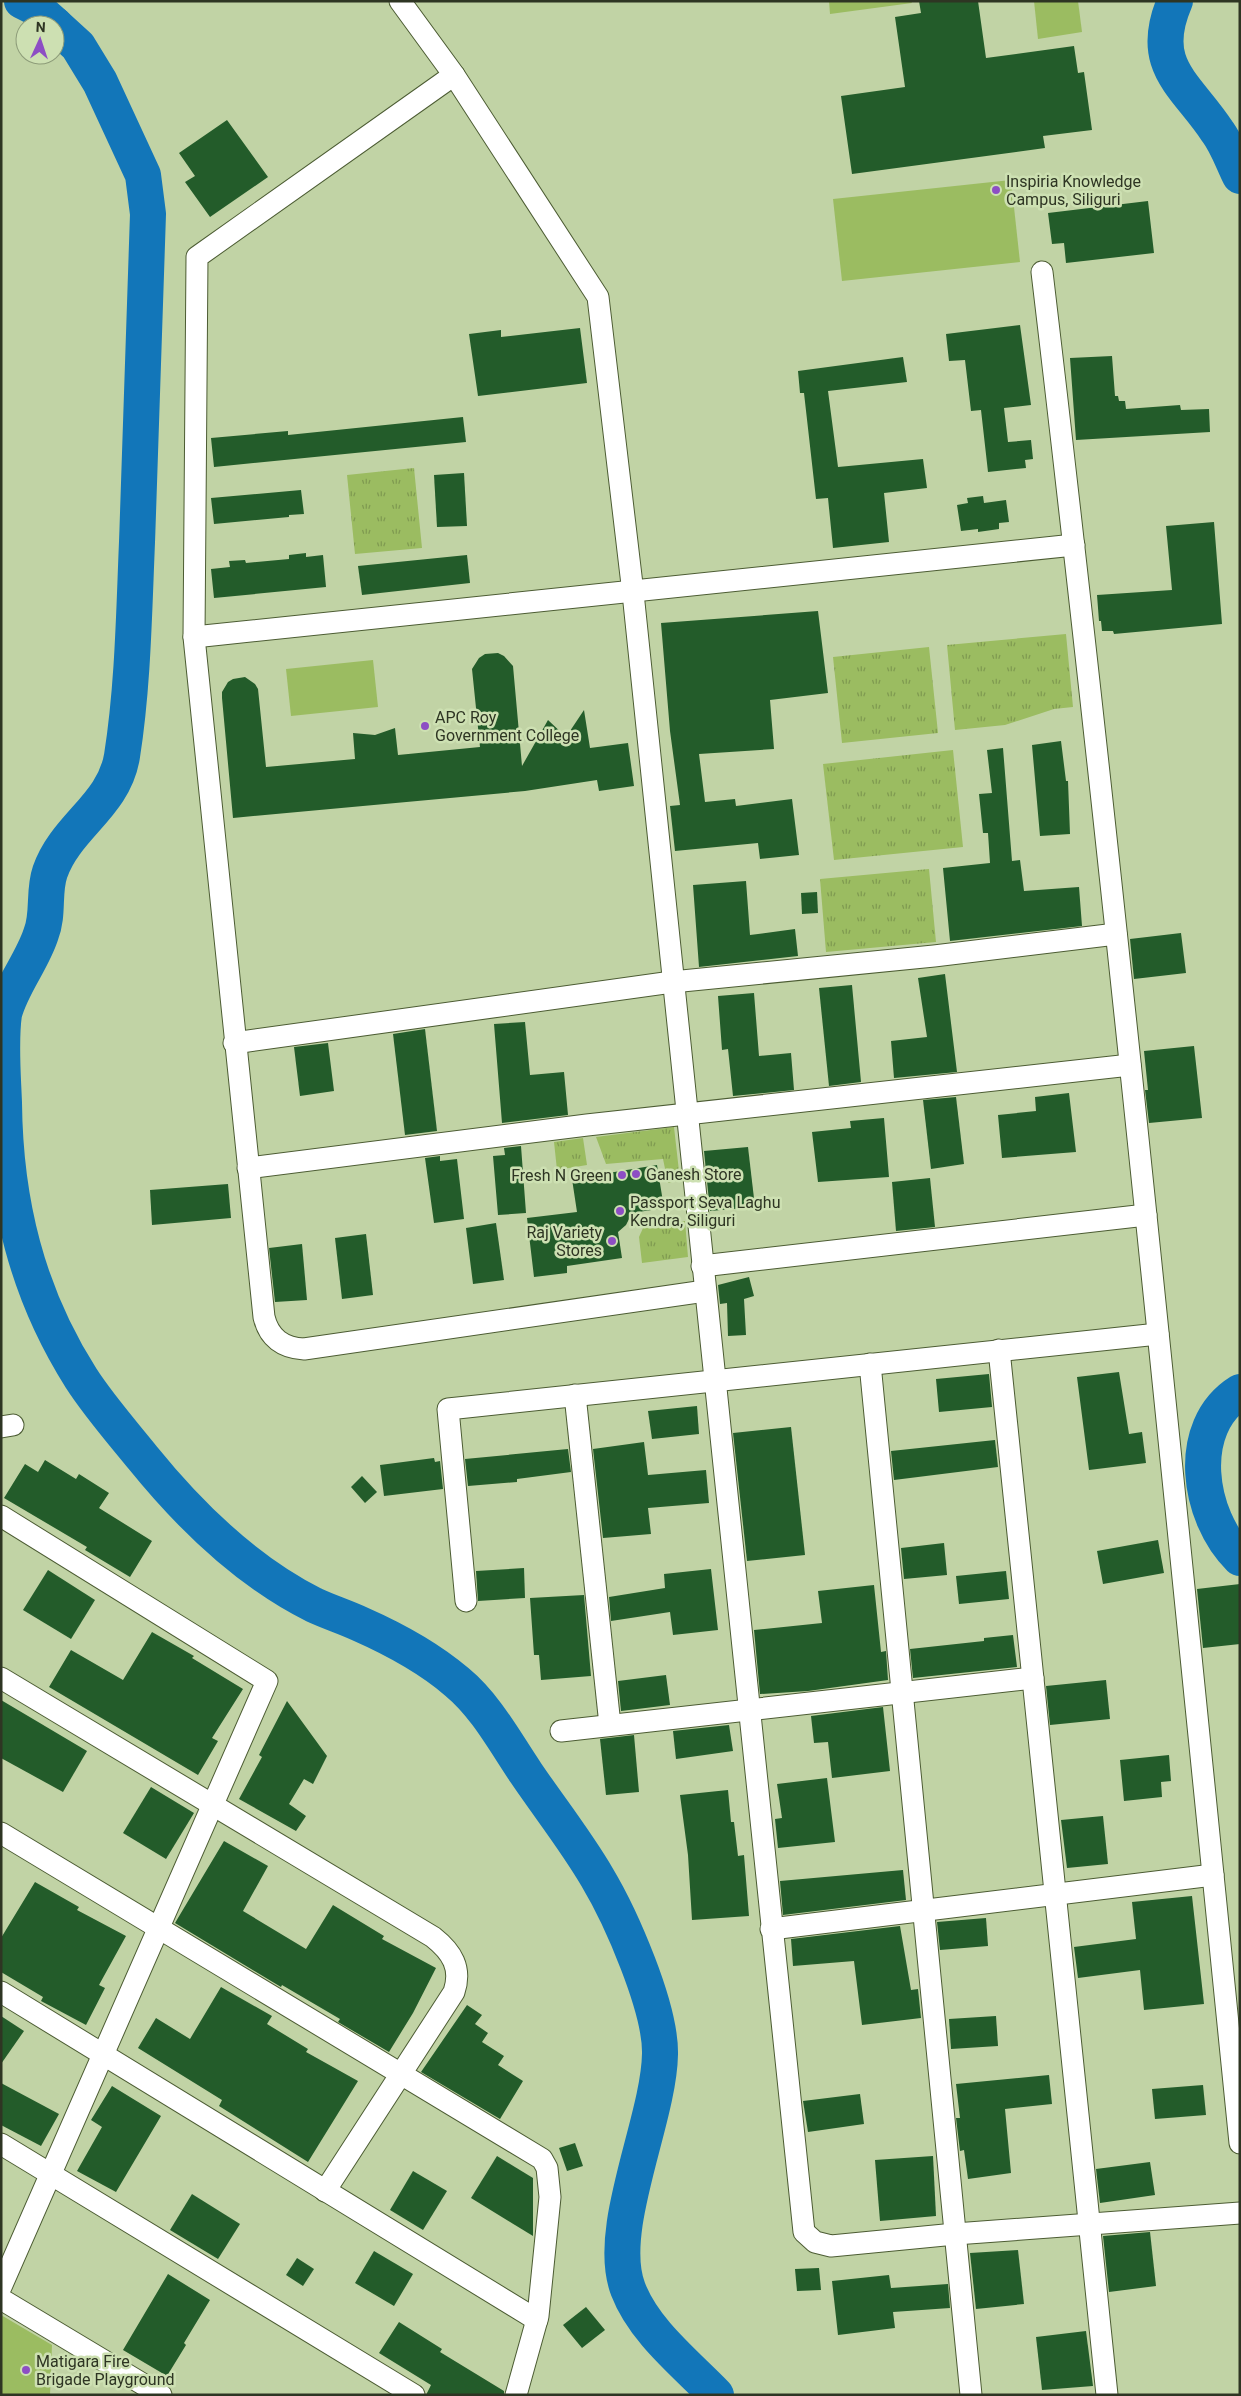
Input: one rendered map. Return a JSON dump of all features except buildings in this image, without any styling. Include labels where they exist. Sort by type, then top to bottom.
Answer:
[{"type":"street","points":[[400,1],[454,75],[598,297],[633,593],[672,982],[804,2232],[815,2242],[831,2246],[955,2234],[1240,2213]]},
{"type":"street","points":[[454,75],[197,257],[194,637],[234,1043],[264,1317],[272,1335],[281,1343],[292,1348],[304,1349],[705,1291]]},
{"type":"street","points":[[1042,272],[1074,545],[1146,1215],[1240,2142]]},
{"type":"street","points":[[194,637],[633,593],[1074,545]]},
{"type":"street","points":[[234,1043],[672,982],[1116,934]]},
{"type":"street","points":[[248,1168],[686,1114],[1130,1065]]},
{"type":"street","points":[[702,1266],[1146,1215]]},
{"type":"street","points":[[466,1601],[448,1409],[1158,1334]]},
{"type":"street","points":[[999,1350],[1107,2395]]},
{"type":"street","points":[[870,1364],[971,2395]]},
{"type":"street","points":[[575,1395],[610,1725]]},
{"type":"street","points":[[1,1516],[267,1681],[1,2287]]},
{"type":"street","points":[[1,1678],[433,1937],[447,1948],[457,1971],[454,1992],[325,2190]]},
{"type":"street","points":[[561,1731],[1033,1678]]},
{"type":"street","points":[[1,1832],[542,2159],[547,2168],[550,2197],[537,2320],[516,2395]]},
{"type":"street","points":[[771,1929],[1213,1875]]},
{"type":"street","points":[[1,1992],[537,2320]]},
{"type":"street","points":[[1,2144],[414,2395]]},
{"type":"street","points":[[1,2299],[161,2395]]},
{"type":"green space","points":[[829,1],[911,1],[912,3],[830,14]]},
{"type":"green space","points":[[1034,1],[1078,1],[1082,32],[1038,39]]},
{"type":"green space","points":[[1011,180],[1020,262],[842,281],[833,199]]},
{"type":"green space","points":[[414,468],[422,548],[355,554],[347,475]]},
{"type":"green space","points":[[1066,634],[1073,707],[1054,709],[1005,725],[955,730],[947,645]]},
{"type":"green space","points":[[929,647],[938,733],[842,743],[833,657]]},
{"type":"green space","points":[[373,660],[378,707],[291,716],[286,669]]},
{"type":"green space","points":[[953,750],[963,847],[834,860],[823,764]]},
{"type":"green space","points":[[929,869],[936,942],[826,952],[820,879]]},
{"type":"green space","points":[[674,1127],[680,1180],[668,1183],[663,1159],[606,1164],[596,1137]]},
{"type":"green space","points":[[583,1138],[587,1165],[557,1170],[554,1142]]},
{"type":"green space","points":[[685,1221],[688,1257],[642,1263],[639,1237],[643,1228]]},
{"type":"green space","name":"Matigara Fire Brigade Playground","points":[[1,2315],[52,2345],[50,2395],[1,2395]]},
{"type":"waterway","points":[[22,1],[36,8],[44,15]]},
{"type":"waterway","points":[[1175,1],[1167,23],[1165,42],[1168,58],[1174,73],[1221,136],[1240,176]]},
{"type":"waterway","points":[[65,34],[78,46],[100,82],[143,175],[148,214],[134,622],[126,730],[117,773],[110,789],[100,803],[57,856],[48,880],[45,919],[41,934],[11,994],[4,1014],[2,1047],[5,1140],[9,1176],[23,1246],[33,1280],[46,1313],[62,1346],[81,1378],[111,1419],[180,1501],[242,1559],[265,1576],[314,1605],[354,1621],[398,1643],[423,1657],[457,1682],[477,1702],[494,1725],[597,1877],[628,1938],[638,1963],[647,1988],[659,2035],[660,2054],[657,2081],[635,2174],[623,2236],[623,2264],[628,2289],[644,2319],[655,2333],[716,2395]]},
{"type":"waterway","points":[[1240,1392],[1222,1408],[1210,1427],[1204,1449],[1203,1473],[1207,1497],[1214,1520],[1226,1541],[1240,1558]]},
{"type":"place","name":"Inspiria Knowledge Campus, Siliguri","points":[[996,190]]},
{"type":"place","name":"APC Roy Government College","points":[[425,726]]},
{"type":"place","name":"Ganesh Store","points":[[636,1174]]},
{"type":"place","name":"Fresh N Green","points":[[622,1175]]},
{"type":"place","name":"Passport Seva Laghu Kendra, Siliguri","points":[[620,1211]]},
{"type":"place","name":"Raj Variety Stores","points":[[612,1241]]},
{"type":"place","name":"Matigara Fire Brigade Playground","points":[[26,2370]]}]
